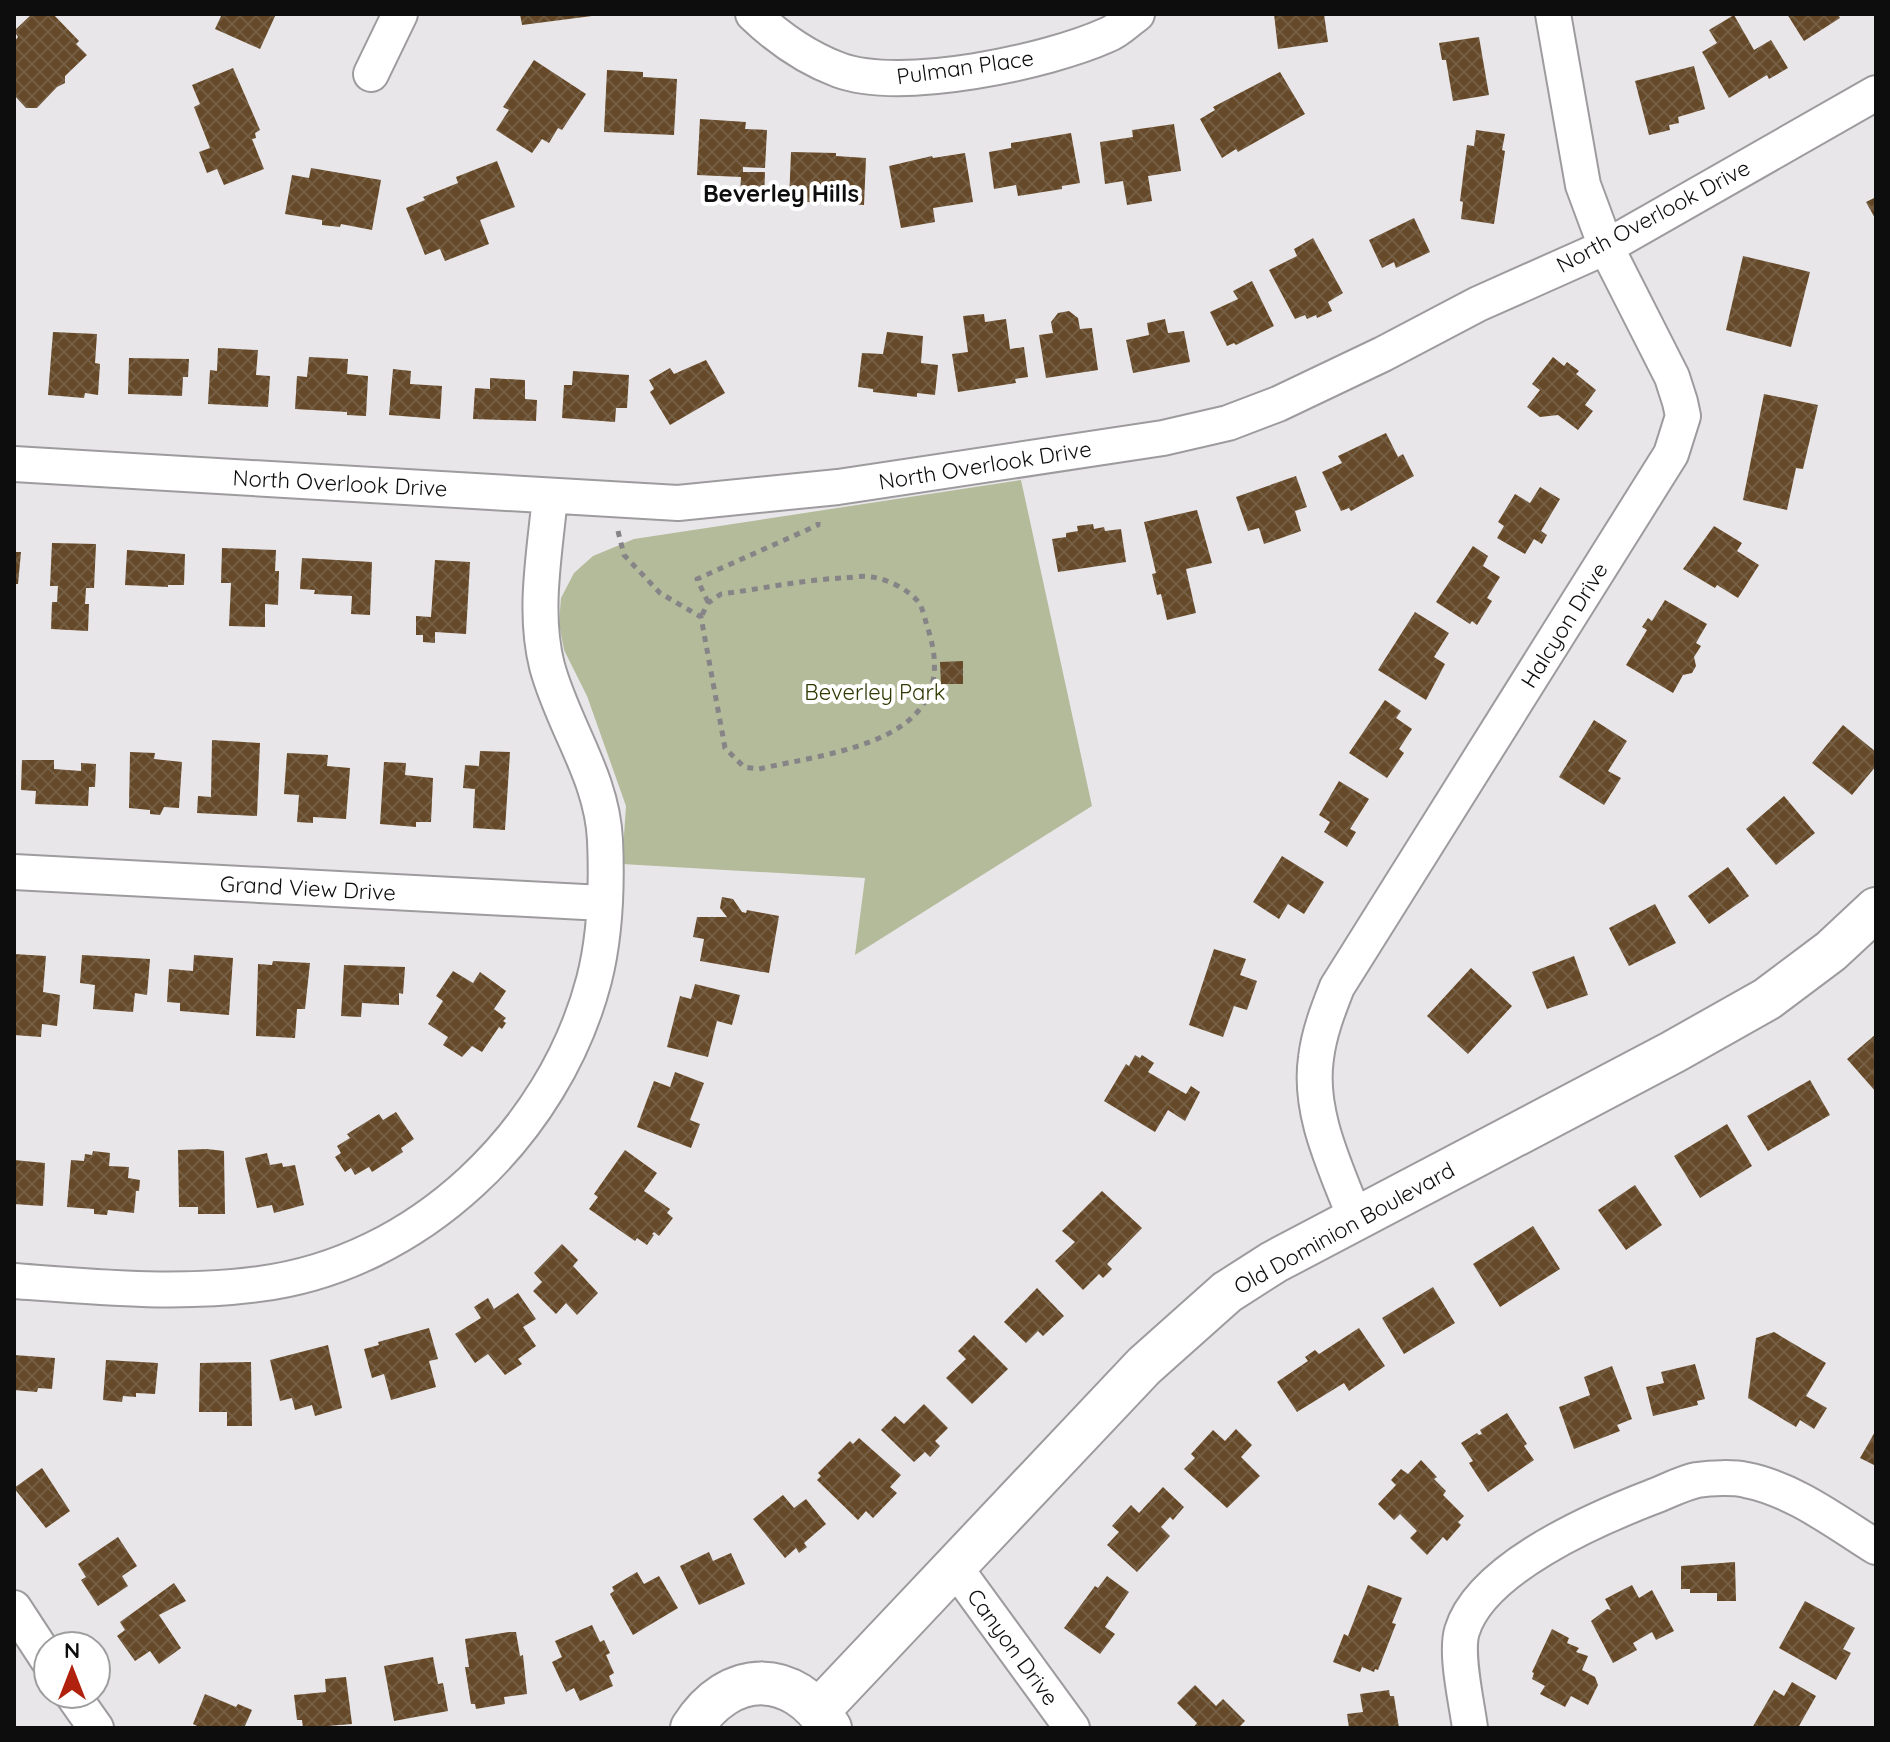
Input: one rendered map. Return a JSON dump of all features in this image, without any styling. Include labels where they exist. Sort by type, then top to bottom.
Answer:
[{"type":"street","points":[[371,74],[400,14]]},
{"type":"street","name":"Pulman Place","points":[[753,14],[796,48],[841,71],[893,80],[972,71],[1052,55],[1110,34],[1137,14]]},
{"type":"street","name":"Halcyon Drive","points":[[1355,1218],[1325,1138],[1315,1094],[1315,1060],[1322,1028],[1337,987],[1671,454],[1683,416],[1672,377],[1606,247],[1583,185],[1553,14]]},
{"type":"street","name":"North Overlook Drive","points":[[14,464],[678,503],[814,489],[1163,438],[1228,423],[1291,398],[1478,304],[1606,247],[1876,93]]},
{"type":"street","points":[[14,1281],[124,1289],[204,1289],[260,1284],[294,1277],[372,1250],[418,1224],[462,1191],[498,1156],[527,1119],[556,1076],[579,1028],[594,980],[604,928],[605,840],[601,806],[589,765],[548,668],[539,625],[550,496]]},
{"type":"street","name":"Grand View Drive","points":[[14,872],[603,903]]},
{"type":"street","name":"Old Dominion Boulevard","points":[[692,1728],[704,1708],[725,1692],[749,1684],[775,1685],[799,1693],[824,1719],[954,1566],[1144,1366],[1227,1292],[1274,1262],[1355,1218],[1673,1052],[1767,999],[1831,951],[1876,909]]},
{"type":"street","points":[[1470,1728],[1461,1665],[1461,1632],[1473,1610],[1491,1586],[1531,1556],[1606,1515],[1697,1480],[1745,1479],[1787,1494],[1876,1547]]},
{"type":"street","name":"Canyon Drive","points":[[954,1566],[1072,1728]]},
{"type":"street","points":[[14,1608],[32,1636]]},
{"type":"street","points":[[83,1710],[96,1728]]},
{"type":"path","points":[[708,603],[697,579],[818,525],[814,489]]},
{"type":"path","points":[[610,499],[624,555],[660,593],[701,617]]},
{"type":"path","points":[[872,577],[896,585],[919,603],[931,642],[933,687],[915,714],[897,731],[869,743],[759,769],[744,767],[725,748],[701,617],[708,603],[721,594],[831,579],[872,577]]},
{"type":"green space","name":"Beverley Park","points":[[1021,480],[1092,806],[855,955],[865,878],[622,864],[626,806],[587,696],[564,650],[559,623],[561,598],[574,573],[593,556],[634,539]]},
{"type":"building","points":[[32,14],[53,14],[79,41],[76,44],[87,55],[65,76],[65,83],[37,108],[26,108],[14,95],[14,42],[18,37],[14,31]]},
{"type":"building","points":[[222,14],[276,14],[260,49],[215,29]]},
{"type":"building","points":[[520,14],[591,14],[592,16],[522,25]]},
{"type":"building","points":[[1274,14],[1324,14],[1328,42],[1278,49]]},
{"type":"building","points":[[1787,14],[1838,14],[1840,18],[1804,41]]},
{"type":"building","points":[[1734,15],[1754,50],[1771,40],[1788,68],[1769,79],[1767,75],[1729,98],[1702,52],[1717,43],[1709,30]]},
{"type":"building","points":[[1479,37],[1489,95],[1453,101],[1446,60],[1442,60],[1439,43]]},
{"type":"building","points":[[534,60],[586,94],[562,130],[558,128],[549,143],[542,139],[532,153],[496,130],[509,110],[503,107]]},
{"type":"building","points":[[1694,66],[1705,109],[1678,117],[1679,123],[1669,125],[1670,130],[1649,135],[1635,81]]},
{"type":"building","points":[[233,68],[260,130],[252,139],[264,169],[224,185],[217,169],[207,173],[199,152],[210,148],[194,107],[200,104],[192,85]]},
{"type":"building","points":[[607,70],[643,72],[643,77],[677,79],[674,135],[604,132]]},
{"type":"building","points":[[1280,72],[1305,114],[1222,158],[1200,119],[1215,110],[1213,107]]},
{"type":"building","points":[[700,119],[746,122],[745,129],[767,130],[765,168],[743,167],[743,172],[765,172],[764,198],[740,195],[741,177],[697,175]]},
{"type":"building","points":[[1174,124],[1181,171],[1148,176],[1152,201],[1127,205],[1123,181],[1105,184],[1100,142],[1133,137],[1132,130]]},
{"type":"building","points":[[1476,130],[1505,134],[1494,224],[1461,219],[1463,202],[1460,201],[1467,145],[1474,146]]},
{"type":"building","points":[[1071,133],[1080,183],[1018,196],[1016,185],[994,189],[989,152],[1011,148],[1011,143]]},
{"type":"building","points":[[791,152],[836,153],[836,156],[866,158],[864,205],[789,201]]},
{"type":"building","points":[[965,153],[973,202],[933,208],[935,222],[901,228],[889,166],[932,156]]},
{"type":"building","points":[[497,161],[515,207],[480,220],[489,244],[445,261],[440,249],[425,255],[406,208],[425,200],[423,197],[458,183],[456,177]]},
{"type":"building","points":[[311,168],[381,180],[372,230],[341,224],[340,227],[322,225],[322,220],[285,214],[292,175],[309,178]]},
{"type":"building","points":[[1876,197],[1876,220],[1866,202]]},
{"type":"building","points":[[1414,218],[1430,252],[1396,268],[1394,262],[1382,268],[1369,240]]},
{"type":"building","points":[[1313,238],[1343,293],[1328,302],[1332,311],[1317,318],[1316,315],[1307,319],[1305,315],[1295,319],[1269,270],[1297,256],[1294,249]]},
{"type":"building","points":[[1743,256],[1810,272],[1791,347],[1726,330]]},
{"type":"building","points":[[1252,281],[1274,326],[1236,345],[1227,346],[1210,312],[1238,299],[1233,291]]},
{"type":"building","points":[[1069,311],[1078,318],[1080,329],[1092,328],[1098,370],[1046,378],[1039,335],[1053,333],[1051,322],[1058,313]]},
{"type":"building","points":[[984,314],[985,322],[1006,319],[1010,349],[1024,347],[1028,377],[1015,379],[1016,383],[958,392],[952,354],[968,352],[963,316]]},
{"type":"building","points":[[1165,319],[1168,333],[1184,331],[1190,362],[1133,373],[1126,340],[1149,335],[1147,323]]},
{"type":"building","points":[[53,332],[97,334],[95,363],[100,364],[98,395],[85,393],[84,398],[48,395]]},
{"type":"building","points":[[887,332],[923,336],[921,363],[938,365],[935,395],[917,393],[917,397],[873,392],[873,389],[858,387],[862,353],[883,354]]},
{"type":"building","points":[[218,348],[258,350],[256,375],[270,376],[268,407],[208,404],[210,370],[217,371]]},
{"type":"building","points":[[309,357],[348,359],[347,374],[368,376],[366,416],[295,409],[297,376],[307,377]]},
{"type":"building","points":[[1553,357],[1564,366],[1567,362],[1579,371],[1576,374],[1596,390],[1585,405],[1593,411],[1578,430],[1558,415],[1540,417],[1527,407],[1540,390],[1532,384]]},
{"type":"building","points":[[129,358],[189,359],[188,377],[183,377],[182,396],[128,394]]},
{"type":"building","points":[[706,360],[725,393],[670,425],[650,392],[654,389],[649,380],[670,368],[674,374]]},
{"type":"building","points":[[393,369],[411,371],[410,384],[442,386],[440,419],[389,415]]},
{"type":"building","points":[[573,371],[629,375],[627,408],[616,408],[615,422],[562,418],[564,385],[572,385]]},
{"type":"building","points":[[490,378],[525,380],[525,399],[537,400],[536,421],[473,419],[475,388],[490,389]]},
{"type":"building","points":[[1764,394],[1818,405],[1803,469],[1796,468],[1787,510],[1743,500]]},
{"type":"building","points":[[1386,433],[1398,457],[1403,454],[1414,476],[1351,511],[1349,508],[1341,511],[1322,472],[1342,463],[1338,456]]},
{"type":"building","points":[[1296,476],[1307,507],[1295,511],[1301,531],[1264,544],[1259,528],[1248,531],[1236,497]]},
{"type":"building","points":[[1540,487],[1560,499],[1541,531],[1547,535],[1542,544],[1534,539],[1525,554],[1497,538],[1504,526],[1498,522],[1515,494],[1530,503]]},
{"type":"building","points":[[1197,510],[1212,563],[1186,569],[1196,613],[1167,620],[1152,574],[1156,573],[1144,522]]},
{"type":"building","points":[[1093,524],[1094,529],[1104,527],[1105,531],[1121,529],[1126,562],[1058,572],[1052,539],[1078,531],[1077,526]]},
{"type":"building","points":[[1714,526],[1742,543],[1737,551],[1759,565],[1738,598],[1683,569]]},
{"type":"building","points":[[52,543],[96,544],[94,588],[86,588],[88,631],[51,629],[52,602],[57,602],[58,586],[50,586]]},
{"type":"building","points":[[1473,546],[1488,556],[1483,566],[1500,577],[1487,598],[1492,601],[1477,625],[1472,621],[1470,624],[1436,602]]},
{"type":"building","points":[[222,548],[276,550],[278,605],[265,604],[265,627],[229,626],[231,583],[221,583]]},
{"type":"building","points":[[127,550],[185,554],[184,585],[125,585]]},
{"type":"building","points":[[14,552],[21,552],[18,584],[14,584]]},
{"type":"building","points":[[302,558],[372,562],[370,615],[351,614],[352,596],[314,594],[315,590],[300,589]]},
{"type":"building","points":[[435,560],[470,562],[466,634],[435,632],[435,643],[423,642],[423,635],[416,635],[416,616],[431,617]]},
{"type":"building","points":[[1665,600],[1707,624],[1696,643],[1701,646],[1694,657],[1696,666],[1692,673],[1683,675],[1673,693],[1626,665],[1647,630],[1642,627],[1648,618],[1652,621]]},
{"type":"building","points":[[1415,612],[1449,633],[1434,657],[1445,664],[1426,700],[1378,670]]},
{"type":"building","points":[[963,661],[963,684],[941,684],[940,662]]},
{"type":"building","points":[[1385,700],[1401,711],[1396,718],[1412,729],[1399,749],[1404,753],[1387,778],[1349,753]]},
{"type":"building","points":[[1594,720],[1627,741],[1608,771],[1621,778],[1604,805],[1559,777]]},
{"type":"building","points":[[1843,725],[1876,752],[1876,766],[1852,795],[1812,763]]},
{"type":"building","points":[[212,740],[260,743],[257,816],[197,813],[198,796],[211,797]]},
{"type":"building","points":[[480,751],[510,752],[505,830],[473,828],[475,789],[463,788],[465,765],[479,766]]},
{"type":"building","points":[[130,752],[155,753],[154,759],[182,762],[179,808],[164,807],[160,815],[150,814],[150,810],[129,808]]},
{"type":"building","points":[[287,753],[328,755],[327,766],[350,768],[346,819],[313,817],[313,823],[297,822],[299,795],[284,794]]},
{"type":"building","points":[[22,760],[54,760],[54,769],[81,771],[81,763],[96,764],[95,787],[89,787],[88,806],[35,804],[36,791],[21,790]]},
{"type":"building","points":[[384,762],[406,763],[405,775],[433,778],[431,822],[416,822],[416,827],[380,824]]},
{"type":"building","points":[[1339,781],[1369,799],[1350,829],[1356,832],[1347,847],[1324,832],[1330,822],[1319,815]]},
{"type":"building","points":[[1784,796],[1815,833],[1776,865],[1746,829]]},
{"type":"building","points":[[1282,856],[1324,882],[1304,914],[1288,904],[1279,919],[1253,902]]},
{"type":"building","points":[[1728,867],[1749,896],[1709,924],[1688,896]]},
{"type":"building","points":[[722,897],[733,899],[742,912],[746,913],[747,910],[779,916],[769,973],[700,961],[704,939],[693,937],[697,917],[727,917],[720,908]]},
{"type":"building","points":[[1655,904],[1676,943],[1629,966],[1609,928]]},
{"type":"building","points":[[1214,949],[1246,959],[1240,975],[1257,981],[1247,1010],[1234,1006],[1223,1037],[1189,1025]]},
{"type":"building","points":[[14,954],[46,956],[43,992],[60,995],[57,1026],[42,1024],[41,1037],[14,1035]]},
{"type":"building","points":[[82,955],[150,959],[147,995],[135,993],[133,1012],[93,1009],[95,985],[80,983]]},
{"type":"building","points":[[194,955],[233,958],[229,1015],[180,1011],[180,1003],[167,1002],[169,969],[193,971]]},
{"type":"building","points":[[1574,956],[1588,995],[1547,1009],[1532,972]]},
{"type":"building","points":[[273,961],[310,963],[305,1009],[297,1009],[295,1038],[256,1036],[258,964],[272,965]]},
{"type":"building","points":[[344,965],[405,967],[399,1005],[362,1003],[361,1017],[341,1016]]},
{"type":"building","points":[[1471,968],[1512,1006],[1468,1054],[1427,1016]]},
{"type":"building","points":[[453,971],[473,983],[480,972],[506,991],[494,1009],[506,1018],[502,1029],[499,1027],[482,1052],[472,1046],[462,1057],[443,1045],[448,1037],[428,1024],[443,1001],[436,996]]},
{"type":"building","points":[[695,984],[740,995],[732,1025],[717,1021],[708,1057],[667,1047],[680,996],[691,999]]},
{"type":"building","points":[[1876,1034],[1876,1092],[1847,1059]]},
{"type":"building","points":[[1135,1055],[1140,1058],[1142,1055],[1154,1063],[1148,1072],[1186,1094],[1191,1086],[1200,1092],[1185,1121],[1168,1110],[1155,1132],[1104,1101],[1126,1064],[1129,1066]]},
{"type":"building","points":[[675,1072],[704,1083],[690,1120],[700,1124],[691,1148],[637,1127],[654,1081],[670,1087]]},
{"type":"building","points":[[1810,1080],[1830,1115],[1768,1151],[1747,1116]]},
{"type":"building","points":[[396,1112],[414,1139],[401,1148],[403,1152],[372,1172],[369,1167],[355,1175],[351,1168],[345,1172],[335,1157],[341,1153],[337,1146],[350,1138],[347,1134],[379,1114],[383,1120]]},
{"type":"building","points":[[1727,1124],[1752,1166],[1700,1198],[1674,1156]]},
{"type":"building","points":[[178,1150],[224,1151],[225,1214],[198,1214],[198,1207],[179,1207]]},
{"type":"building","points":[[625,1150],[657,1173],[644,1191],[670,1209],[667,1213],[673,1218],[659,1236],[654,1232],[652,1234],[647,1245],[637,1238],[635,1241],[589,1209],[598,1197],[594,1194]]},
{"type":"building","points":[[93,1151],[110,1153],[109,1166],[129,1167],[128,1178],[140,1180],[134,1213],[108,1210],[107,1215],[94,1214],[94,1209],[67,1207],[71,1160],[84,1161],[85,1154],[92,1155]]},
{"type":"building","points":[[267,1153],[270,1165],[295,1165],[304,1205],[274,1213],[272,1205],[257,1208],[245,1158]]},
{"type":"building","points":[[14,1160],[45,1163],[43,1206],[14,1204]]},
{"type":"building","points":[[1635,1185],[1662,1225],[1626,1250],[1598,1210]]},
{"type":"building","points":[[1102,1191],[1142,1228],[1107,1264],[1112,1269],[1103,1278],[1099,1274],[1083,1290],[1055,1261],[1075,1242],[1062,1231]]},
{"type":"building","points":[[1533,1226],[1560,1269],[1500,1307],[1473,1264]]},
{"type":"building","points":[[562,1244],[578,1260],[573,1266],[598,1293],[577,1315],[566,1303],[556,1314],[533,1291],[542,1282],[534,1273]]},
{"type":"building","points":[[1433,1287],[1455,1323],[1404,1354],[1382,1318]]},
{"type":"building","points":[[1037,1288],[1064,1316],[1043,1336],[1038,1331],[1026,1343],[1004,1322]]},
{"type":"building","points":[[518,1293],[536,1319],[523,1327],[536,1346],[518,1359],[522,1364],[505,1375],[488,1354],[475,1363],[455,1334],[481,1318],[474,1307],[488,1298],[494,1309]]},
{"type":"building","points":[[429,1328],[438,1359],[429,1361],[436,1387],[391,1400],[384,1374],[372,1378],[364,1349]]},
{"type":"building","points":[[1359,1328],[1385,1366],[1349,1391],[1344,1383],[1297,1412],[1277,1382],[1308,1361],[1305,1357],[1315,1350],[1319,1354]]},
{"type":"building","points":[[1774,1332],[1826,1363],[1806,1396],[1827,1408],[1814,1429],[1800,1420],[1796,1427],[1748,1398],[1756,1338]]},
{"type":"building","points":[[974,1335],[1008,1369],[972,1404],[946,1378],[966,1359],[958,1351]]},
{"type":"building","points":[[328,1345],[342,1408],[315,1416],[312,1405],[295,1410],[292,1398],[280,1401],[270,1360]]},
{"type":"building","points":[[14,1355],[55,1358],[52,1389],[38,1388],[37,1392],[14,1390]]},
{"type":"building","points":[[106,1360],[158,1363],[155,1394],[123,1396],[122,1402],[103,1400]]},
{"type":"building","points":[[251,1362],[252,1426],[227,1426],[227,1412],[199,1412],[200,1363]]},
{"type":"building","points":[[1695,1364],[1705,1399],[1697,1401],[1698,1405],[1653,1416],[1646,1387],[1664,1383],[1661,1372]]},
{"type":"building","points":[[1612,1366],[1632,1419],[1617,1425],[1620,1431],[1574,1449],[1559,1407],[1590,1395],[1584,1377]]},
{"type":"building","points":[[924,1404],[948,1428],[935,1441],[940,1446],[930,1457],[925,1452],[914,1462],[881,1430],[895,1416],[904,1424]]},
{"type":"building","points":[[1507,1413],[1534,1460],[1488,1492],[1469,1463],[1473,1461],[1461,1443],[1477,1433],[1482,1434],[1480,1430]]},
{"type":"building","points":[[1236,1429],[1252,1445],[1241,1457],[1260,1476],[1227,1508],[1184,1469],[1195,1458],[1191,1454],[1213,1430],[1225,1441]]},
{"type":"building","points":[[1876,1430],[1876,1466],[1860,1458]]},
{"type":"building","points":[[859,1438],[901,1475],[890,1487],[897,1493],[873,1518],[866,1511],[858,1520],[817,1480],[821,1476],[818,1473],[850,1441],[853,1444]]},
{"type":"building","points":[[1421,1460],[1446,1491],[1443,1495],[1464,1516],[1458,1522],[1461,1525],[1447,1541],[1443,1537],[1427,1555],[1410,1538],[1417,1531],[1400,1514],[1394,1520],[1378,1504],[1396,1485],[1391,1480],[1401,1469],[1408,1474]]},
{"type":"building","points":[[42,1468],[70,1511],[46,1528],[14,1488]]},
{"type":"building","points":[[1163,1487],[1184,1507],[1173,1520],[1170,1517],[1161,1527],[1170,1536],[1137,1572],[1107,1545],[1119,1532],[1112,1526],[1131,1505],[1139,1513]]},
{"type":"building","points":[[783,1495],[794,1508],[806,1499],[826,1524],[804,1543],[807,1547],[799,1553],[796,1548],[785,1558],[753,1519]]},
{"type":"building","points":[[118,1537],[137,1566],[122,1576],[128,1586],[98,1606],[81,1580],[86,1577],[78,1564]]},
{"type":"building","points":[[709,1552],[713,1561],[731,1553],[745,1584],[699,1605],[680,1566]]},
{"type":"building","points":[[1735,1562],[1736,1601],[1717,1601],[1717,1593],[1690,1593],[1690,1589],[1681,1589],[1681,1566]]},
{"type":"building","points":[[637,1572],[644,1584],[659,1576],[678,1608],[633,1635],[610,1594],[614,1591],[612,1587]]},
{"type":"building","points":[[1107,1576],[1129,1592],[1105,1627],[1115,1634],[1100,1654],[1064,1628],[1095,1586],[1098,1588]]},
{"type":"building","points":[[174,1583],[186,1601],[159,1615],[181,1648],[159,1664],[150,1651],[135,1661],[117,1636],[125,1630],[120,1622]]},
{"type":"building","points":[[1368,1585],[1402,1598],[1392,1623],[1396,1624],[1378,1670],[1374,1672],[1362,1667],[1360,1672],[1333,1662],[1344,1634],[1348,1636]]},
{"type":"building","points":[[1632,1585],[1639,1598],[1652,1590],[1674,1631],[1656,1640],[1652,1632],[1633,1643],[1637,1650],[1613,1663],[1591,1621],[1607,1609],[1611,1610],[1605,1599]]},
{"type":"building","points":[[1805,1601],[1855,1628],[1843,1649],[1851,1653],[1836,1680],[1779,1648]]},
{"type":"building","points":[[592,1625],[600,1642],[604,1640],[610,1653],[606,1655],[614,1673],[609,1676],[613,1686],[580,1701],[574,1688],[566,1692],[552,1662],[562,1657],[555,1641]]},
{"type":"building","points":[[1552,1629],[1569,1638],[1567,1643],[1579,1648],[1576,1652],[1588,1656],[1582,1670],[1595,1677],[1598,1685],[1588,1705],[1571,1696],[1565,1707],[1540,1694],[1545,1686],[1532,1679],[1532,1672]]},
{"type":"building","points":[[516,1632],[520,1656],[523,1655],[527,1694],[504,1697],[505,1704],[476,1709],[475,1704],[471,1704],[465,1667],[469,1667],[465,1639]]},
{"type":"building","points":[[433,1657],[438,1684],[443,1683],[448,1711],[394,1721],[384,1666]]},
{"type":"building","points":[[346,1677],[352,1724],[303,1728],[302,1720],[297,1720],[294,1695],[326,1692],[325,1679]]},
{"type":"building","points":[[1792,1682],[1816,1696],[1799,1726],[1804,1728],[1752,1728],[1774,1690],[1784,1696]]},
{"type":"building","points":[[1195,1685],[1216,1706],[1223,1699],[1245,1721],[1238,1728],[1193,1728],[1197,1723],[1177,1703]]},
{"type":"building","points":[[1389,1690],[1390,1696],[1394,1696],[1399,1728],[1349,1728],[1347,1714],[1363,1712],[1360,1694]]},
{"type":"building","points":[[205,1694],[252,1710],[244,1728],[201,1728],[193,1724]]},
{"type":"district","name":"Beverley Hills","points":[[781,193]]}]
